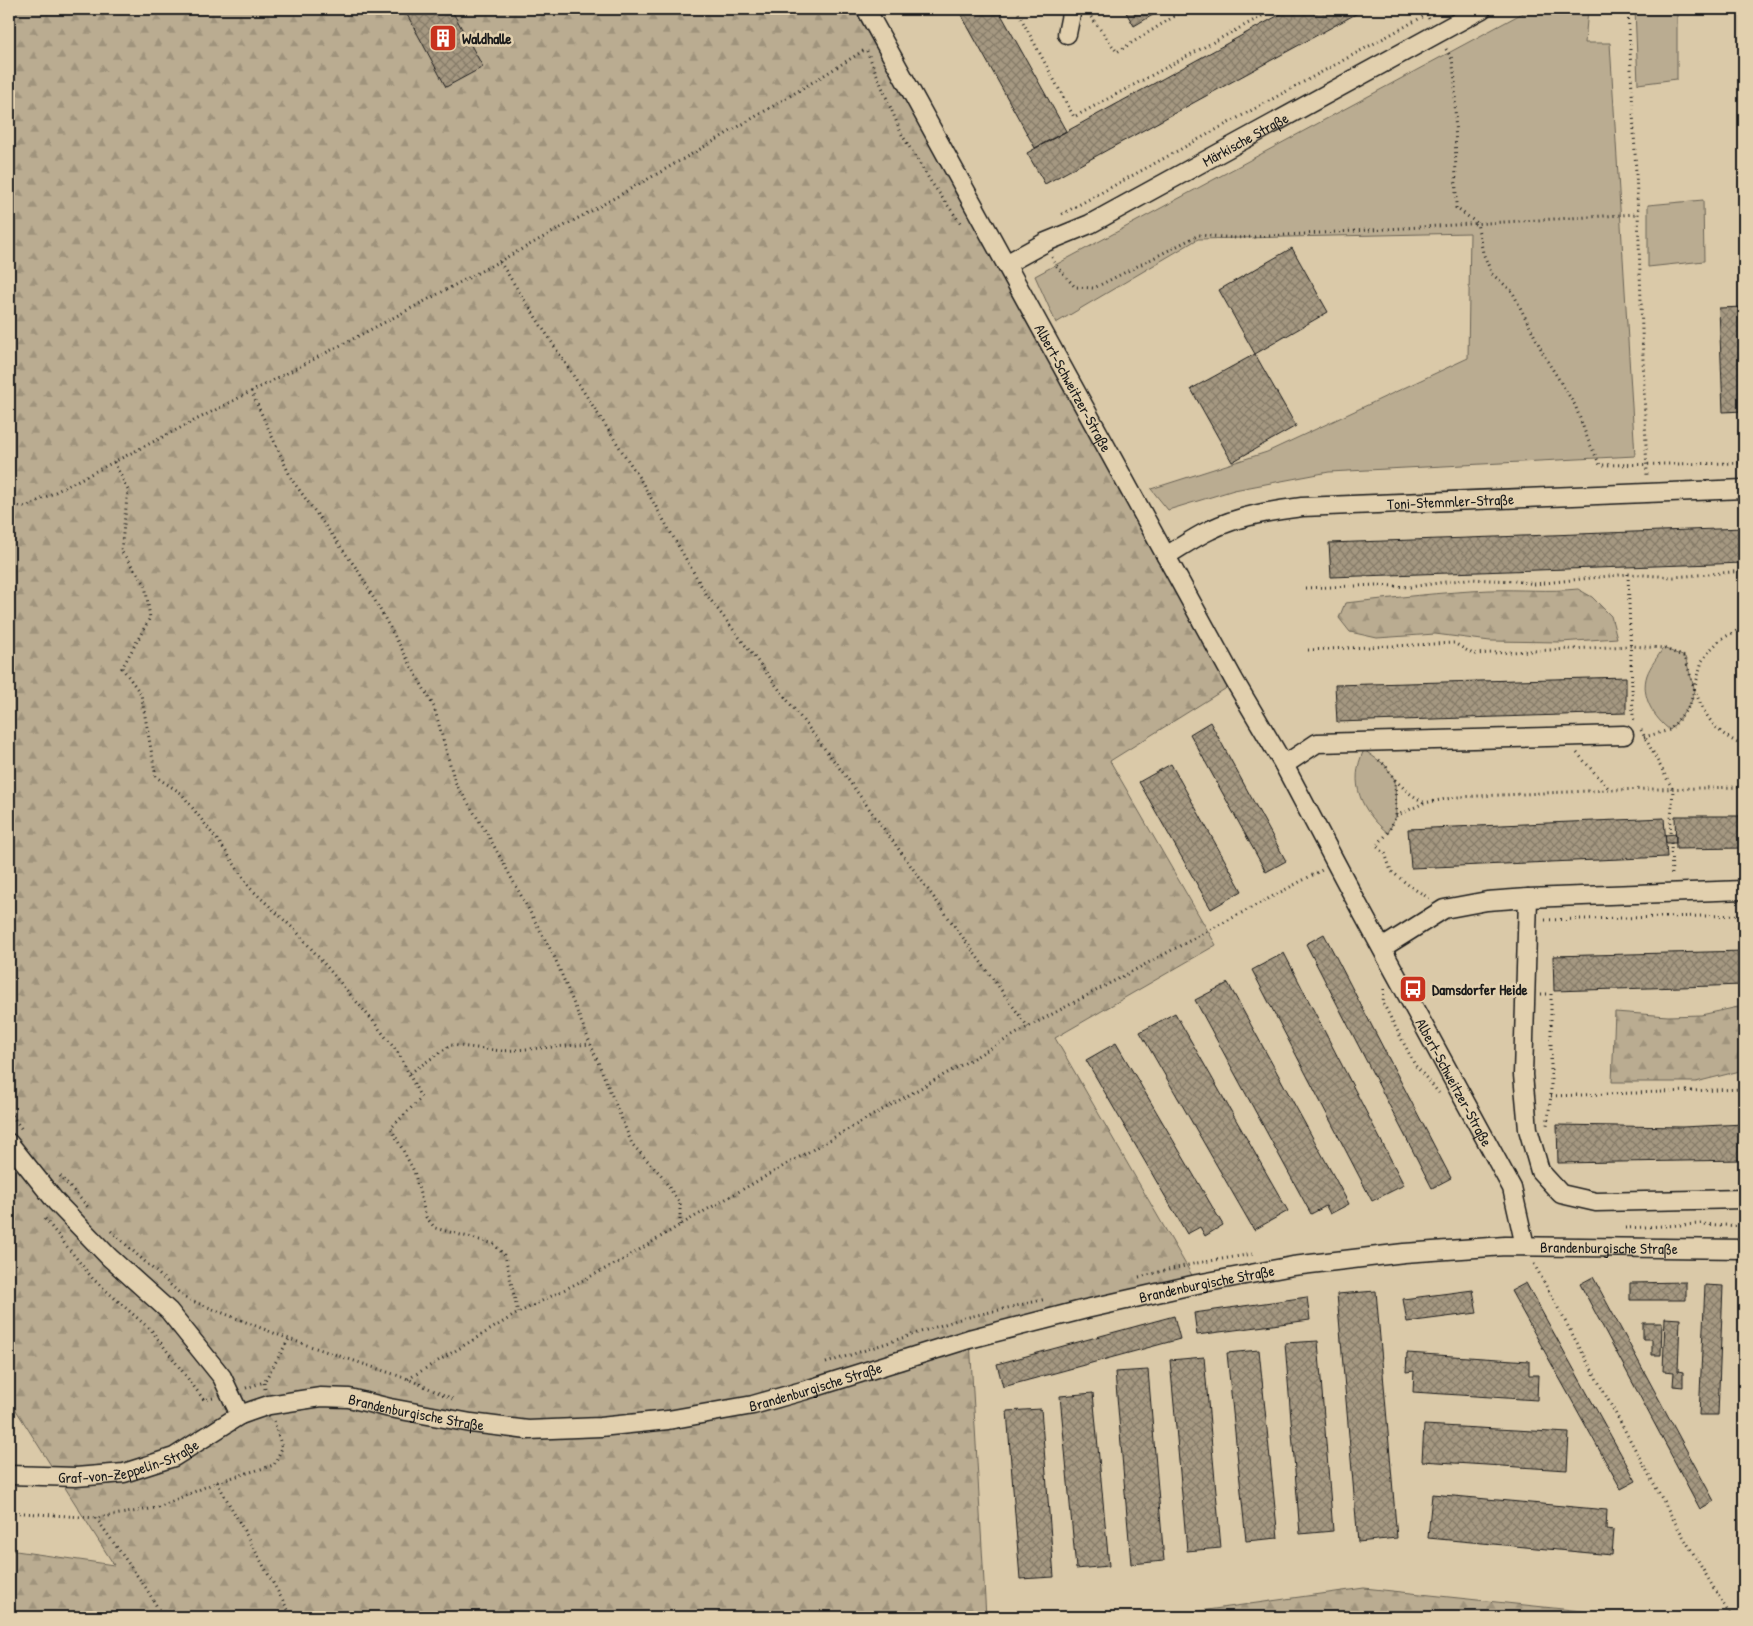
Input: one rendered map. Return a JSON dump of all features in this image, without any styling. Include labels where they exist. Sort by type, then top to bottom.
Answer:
[{"type":"street","name":"Albert-Schweitzer-Straße","points":[[866,9],[1234,680],[1284,765],[1512,1188],[1525,1246]]},
{"type":"street","points":[[1067,34],[1072,9]]},
{"type":"street","name":"Märkische Straße","points":[[1006,264],[1046,242],[1090,224],[1482,9]]},
{"type":"street","name":"Toni-Stemmler-Straße","points":[[1166,556],[1211,530],[1241,519],[1277,510],[1302,507],[1744,489]]},
{"type":"street","points":[[1284,765],[1317,743],[1624,735]]},
{"type":"street","points":[[1382,948],[1444,909],[1487,901],[1744,890]]},
{"type":"street","points":[[1528,898],[1523,1075],[1528,1129],[1540,1171],[1561,1194],[1596,1202],[1744,1199]]},
{"type":"street","points":[[9,1144],[56,1202],[109,1257],[169,1311],[222,1377],[240,1415]]},
{"type":"street","name":"Brandenburgische Straße","points":[[240,1415],[269,1405],[321,1397],[349,1398],[390,1408],[472,1423],[528,1430],[600,1427],[668,1420],[753,1405],[970,1340],[1086,1309],[1197,1284],[1293,1266],[1394,1254],[1505,1246],[1744,1249]]},
{"type":"street","name":"Graf-von-Zeppelin-Straße","points":[[9,1475],[76,1478],[133,1470],[174,1457],[240,1415]]},
{"type":"path","points":[[1016,9],[1074,117],[1274,9]]},
{"type":"path","points":[[1085,9],[1117,52],[1184,9]]},
{"type":"path","points":[[1424,9],[1452,58],[1455,80],[1456,208],[1477,223],[1483,253],[1492,274],[1512,291],[1546,359],[1575,405],[1600,465],[1744,462]]},
{"type":"path","points":[[1059,216],[1437,9]]},
{"type":"path","points":[[1628,9],[1638,214],[1647,494]]},
{"type":"path","points":[[9,504],[26,507],[500,262],[774,106],[866,49]]},
{"type":"path","points":[[1046,242],[1055,264],[1075,287],[1094,288],[1199,235],[1236,238],[1638,214]]},
{"type":"path","points":[[500,262],[640,479],[706,594],[844,774],[1028,1027]]},
{"type":"path","points":[[251,391],[292,480],[359,572],[434,707],[455,782],[488,835],[554,956],[632,1144],[661,1175],[680,1204],[680,1225]]},
{"type":"path","points":[[114,462],[128,490],[122,551],[145,584],[150,618],[122,668],[141,694],[156,777],[181,794],[225,850],[250,888],[297,932],[399,1054],[421,1098],[391,1128],[414,1170],[426,1217],[435,1228],[494,1244],[505,1256],[518,1313]]},
{"type":"path","points":[[1305,588],[1378,585],[1410,587],[1467,579],[1535,584],[1628,574],[1674,577],[1744,571]]},
{"type":"path","points":[[1628,574],[1633,716],[1673,790],[1670,834]]},
{"type":"path","points":[[1624,735],[1646,738],[1670,730],[1690,705],[1702,660],[1721,639],[1744,627]]},
{"type":"path","points":[[1308,650],[1454,643],[1473,654],[1630,646],[1663,648],[1685,657],[1695,691],[1704,712],[1720,731],[1744,747]]},
{"type":"path","points":[[1568,737],[1577,754],[1610,790]]},
{"type":"path","points":[[1363,741],[1364,750],[1385,765],[1408,794],[1424,803]]},
{"type":"path","points":[[1395,780],[1396,816],[1388,833],[1376,846],[1385,853],[1391,872],[1444,909]]},
{"type":"path","points":[[1396,816],[1424,803],[1457,797],[1610,790],[1744,787]]},
{"type":"path","points":[[1670,843],[1673,892]]},
{"type":"path","points":[[408,1379],[518,1313],[621,1261],[680,1225],[1028,1027],[1335,862]]},
{"type":"path","points":[[1528,921],[1744,915]]},
{"type":"path","points":[[1541,985],[1542,994],[1552,994],[1551,1096],[1545,1133]]},
{"type":"path","points":[[410,1073],[451,1045],[502,1051],[591,1044]]},
{"type":"path","points":[[1551,1096],[1744,1089]]},
{"type":"path","points":[[9,1111],[25,1133]]},
{"type":"path","points":[[60,1175],[90,1210]]},
{"type":"path","points":[[42,1214],[93,1279],[152,1332],[204,1400],[230,1394],[264,1382],[289,1339]]},
{"type":"path","points":[[110,1230],[185,1298],[289,1339],[408,1379],[461,1402]]},
{"type":"path","points":[[1525,1246],[1676,1526],[1731,1617]]},
{"type":"path","points":[[1136,1278],[1197,1263],[1258,1253]]},
{"type":"path","points":[[818,1366],[960,1320],[1052,1297]]},
{"type":"path","points":[[9,1512],[96,1518],[156,1508],[217,1482],[274,1465],[282,1448],[264,1382]]},
{"type":"path","points":[[217,1482],[292,1617]]},
{"type":"path","points":[[96,1518],[146,1588],[163,1617]]},
{"type":"green space","points":[[9,9],[854,9],[1166,556],[1234,680],[1225,689],[1110,761],[1216,945],[1055,1038],[1197,1284],[970,1340],[986,1617],[9,1617],[9,1550],[114,1565],[9,1399]]},
{"type":"green space","points":[[1530,9],[1588,9],[1585,43],[1610,43],[1635,456],[1329,472],[1234,490],[1168,510],[1151,489],[1267,452],[1468,358],[1470,233],[1198,239],[1056,323],[1035,276]]},
{"type":"green space","points":[[1635,9],[1677,9],[1677,79],[1638,84]]},
{"type":"green space","points":[[1703,200],[1704,261],[1648,267],[1648,205]]},
{"type":"green space","points":[[1578,589],[1592,597],[1611,616],[1617,638],[1561,642],[1490,641],[1435,634],[1377,638],[1350,632],[1339,618],[1345,603],[1472,591]]},
{"type":"green space","points":[[1663,648],[1685,657],[1695,691],[1690,705],[1670,730],[1654,713],[1645,691],[1648,672]]},
{"type":"green space","points":[[1364,750],[1385,765],[1395,780],[1396,816],[1388,833],[1364,806],[1360,796],[1357,774]]},
{"type":"green space","points":[[1738,1007],[1744,1009],[1744,1070],[1696,1082],[1612,1082],[1615,1012],[1668,1016],[1701,1015]]},
{"type":"green space","points":[[1364,1588],[1638,1617],[1157,1617]]},
{"type":"building","name":"Waldhalle","points":[[404,9],[451,9],[483,67],[446,87]]},
{"type":"building","points":[[958,9],[998,9],[1066,131],[1035,148]]},
{"type":"building","points":[[1124,9],[1163,9],[1134,26]]},
{"type":"building","points":[[1290,9],[1365,9],[1045,184],[1027,153]]},
{"type":"building","points":[[1292,248],[1328,312],[1255,354],[1219,290]]},
{"type":"building","points":[[1744,307],[1744,411],[1723,412],[1719,308]]},
{"type":"building","points":[[1255,354],[1296,426],[1232,462],[1191,389]]},
{"type":"building","points":[[1744,528],[1744,563],[1331,577],[1329,543]]},
{"type":"building","points":[[1626,677],[1626,713],[1337,722],[1335,685]]},
{"type":"building","points":[[1210,722],[1286,861],[1266,872],[1190,734]]},
{"type":"building","points":[[1171,764],[1242,891],[1211,909],[1139,782]]},
{"type":"building","points":[[1675,816],[1744,816],[1744,848],[1676,849]]},
{"type":"building","points":[[1664,818],[1667,857],[1411,868],[1408,829]]},
{"type":"building","points":[[1676,834],[1676,843],[1666,843],[1665,835]]},
{"type":"building","points":[[1324,934],[1451,1178],[1432,1188],[1306,944]]},
{"type":"building","points":[[1744,951],[1744,985],[1554,991],[1553,956]]},
{"type":"building","points":[[1284,953],[1404,1185],[1372,1201],[1252,970]]},
{"type":"building","points":[[1228,983],[1349,1204],[1330,1214],[1326,1206],[1311,1214],[1195,1000]]},
{"type":"building","points":[[1175,1013],[1288,1211],[1254,1230],[1140,1032]]},
{"type":"building","points":[[1116,1043],[1223,1225],[1205,1236],[1200,1227],[1187,1234],[1086,1060]]},
{"type":"building","points":[[1744,1124],[1744,1160],[1558,1163],[1557,1125],[1682,1127]]},
{"type":"building","points":[[1593,1277],[1714,1501],[1700,1509],[1580,1284]]},
{"type":"building","points":[[1686,1282],[1686,1300],[1630,1300],[1630,1283]]},
{"type":"building","points":[[1526,1283],[1636,1481],[1621,1489],[1511,1291]]},
{"type":"building","points":[[1705,1285],[1723,1286],[1718,1415],[1699,1415]]},
{"type":"building","points":[[1473,1290],[1477,1313],[1407,1322],[1403,1299]]},
{"type":"building","points":[[1376,1291],[1397,1538],[1358,1542],[1337,1294]]},
{"type":"building","points":[[1307,1297],[1310,1320],[1197,1335],[1194,1313]]},
{"type":"building","points":[[1174,1316],[1180,1339],[1003,1387],[997,1364]]},
{"type":"building","points":[[1665,1318],[1680,1319],[1678,1371],[1683,1372],[1683,1387],[1673,1386],[1674,1372],[1663,1371]]},
{"type":"building","points":[[1643,1323],[1662,1323],[1661,1355],[1652,1355],[1652,1339],[1643,1339]]},
{"type":"building","points":[[1318,1341],[1333,1531],[1300,1534],[1285,1343]]},
{"type":"building","points":[[1259,1350],[1278,1538],[1246,1541],[1227,1353]]},
{"type":"building","points":[[1407,1353],[1529,1361],[1529,1375],[1538,1375],[1537,1400],[1413,1392],[1414,1371],[1406,1372]]},
{"type":"building","points":[[1204,1357],[1221,1548],[1187,1551],[1170,1360]]},
{"type":"building","points":[[1148,1370],[1164,1561],[1131,1564],[1115,1372]]},
{"type":"building","points":[[1093,1393],[1109,1566],[1076,1569],[1060,1396]]},
{"type":"building","points":[[1744,1405],[1744,1535],[1740,1535]]},
{"type":"building","points":[[1041,1409],[1054,1577],[1020,1579],[1007,1411]]},
{"type":"building","points":[[1424,1425],[1569,1433],[1567,1470],[1422,1461]]},
{"type":"building","points":[[1432,1494],[1607,1510],[1606,1529],[1614,1530],[1612,1555],[1428,1538]]},
{"type":"place","name":"Waldhalle","points":[[443,38]]},
{"type":"place","name":"Damsdorfer Heide","points":[[1413,989]]}]
